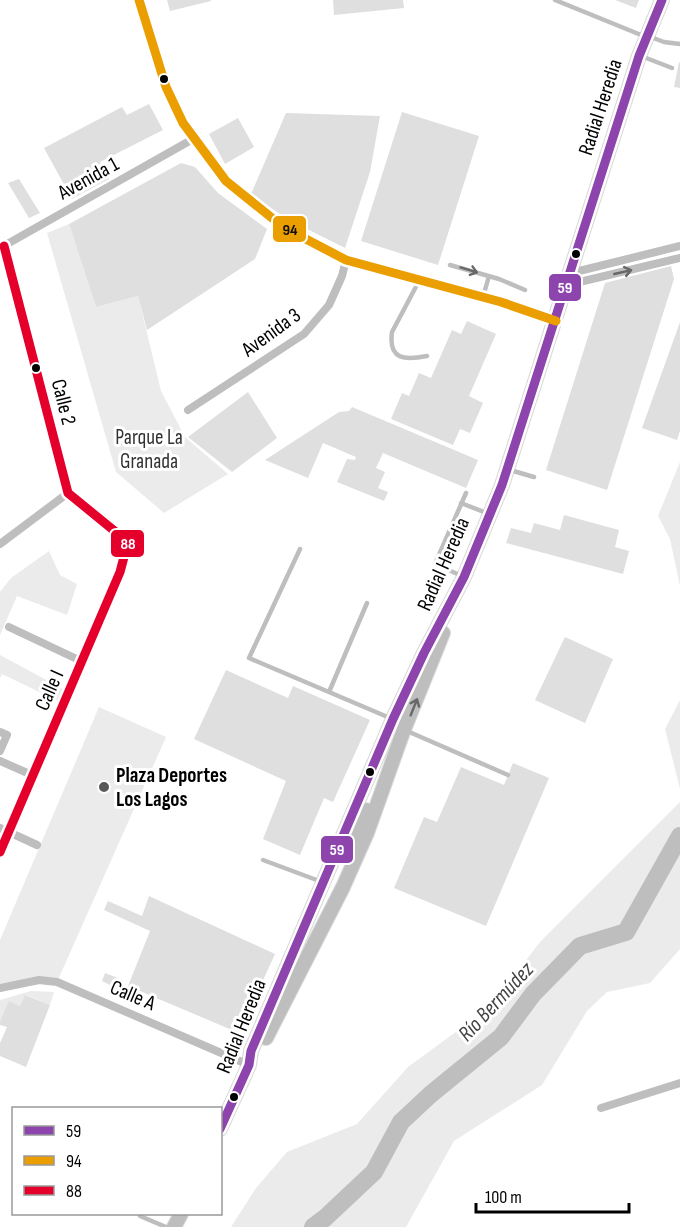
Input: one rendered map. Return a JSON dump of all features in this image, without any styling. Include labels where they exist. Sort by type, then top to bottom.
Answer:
[{"type":"main road","name":"Radial Heredia","points":[[222,1125],[393,719],[464,577],[507,469],[556,321],[592,198],[646,36],[662,0]]},
{"type":"main road","points":[[249,1065],[258,1054],[343,887],[367,833],[404,730],[464,577]]},
{"type":"main road","points":[[343,887],[339,880],[340,870],[371,799],[393,719]]},
{"type":"main road","points":[[256,1040],[286,987],[327,899],[338,888],[343,887]]},
{"type":"street","points":[[139,0],[166,87],[183,123],[226,182],[272,218],[346,260],[483,297],[556,321]]},
{"type":"street","name":"Avenida 1","points":[[2,247],[193,139]]},
{"type":"street","points":[[569,279],[680,246]]},
{"type":"street","name":"Calle 2","points":[[2,247],[68,493]]},
{"type":"street","points":[[569,279],[680,258]]},
{"type":"street","name":"Avenida 3","points":[[188,410],[304,334],[329,305],[342,276],[346,260]]},
{"type":"street","points":[[1,543],[68,493]]},
{"type":"street","name":"Calle I","points":[[0,852],[4,830],[32,776],[120,572],[128,542],[68,493]]},
{"type":"street","points":[[0,532],[1,543]]},
{"type":"street","points":[[9,627],[81,661]]},
{"type":"street","points":[[0,732],[7,735],[0,751]]},
{"type":"street","points":[[0,761],[32,776]]},
{"type":"street","points":[[4,830],[37,845]]},
{"type":"street","name":"Calle A","points":[[0,988],[39,980],[57,982],[249,1065]]},
{"type":"street","points":[[601,1108],[680,1083]]},
{"type":"lane","points":[[555,0],[646,36],[680,44]]},
{"type":"lane","points":[[639,56],[672,68]]},
{"type":"lane","points":[[450,265],[489,276],[525,291]]},
{"type":"lane","points":[[483,297],[489,276]]},
{"type":"lane","points":[[419,281],[392,332],[391,341],[398,356],[408,360],[428,356]]},
{"type":"lane","points":[[507,469],[534,477]]},
{"type":"lane","points":[[464,577],[435,564],[466,494]]},
{"type":"lane","points":[[461,503],[489,514]]},
{"type":"lane","points":[[300,549],[249,658],[393,719]]},
{"type":"lane","points":[[329,692],[367,603]]},
{"type":"lane","points":[[404,730],[508,775]]},
{"type":"lane","points":[[263,860],[325,883]]},
{"type":"lane","points":[[140,1216],[166,1227]]},
{"type":"green space","name":"Parque La Granada","points":[[69,224],[96,307],[138,296],[161,391],[185,437],[228,474],[164,513],[116,472],[47,233]]},
{"type":"green space","points":[[680,462],[680,586],[670,539],[658,516]]},
{"type":"green space","points":[[49,551],[60,575],[77,584],[67,615],[17,596],[0,635],[0,592],[11,578]]},
{"type":"green space","points":[[0,655],[63,689],[58,701],[2,674],[0,678]]},
{"type":"green space","points":[[680,700],[680,789],[665,729]]},
{"type":"green space","points":[[99,707],[166,737],[57,982],[0,988],[0,940]]},
{"type":"green space","points":[[680,802],[680,949],[650,983],[607,992],[587,1011],[542,1085],[454,1141],[406,1227],[231,1227],[256,1188],[287,1152],[357,1124],[408,1067],[490,1007],[540,942]]},
{"type":"green space","points":[[31,991],[54,992],[50,1005],[26,995],[20,1006],[9,1002],[0,1021],[0,1000]]},
{"type":"building","points":[[167,0],[211,0],[211,1],[170,11]]},
{"type":"building","points":[[333,0],[403,0],[404,8],[334,15]]},
{"type":"building","points":[[615,0],[639,0],[636,8]]},
{"type":"building","points":[[680,63],[680,88],[674,87]]},
{"type":"building","points":[[149,104],[163,130],[100,162],[109,179],[72,199],[44,148],[122,107],[127,115]]},
{"type":"building","points":[[402,112],[479,136],[438,265],[361,241]]},
{"type":"building","points":[[286,113],[380,116],[370,172],[345,248],[287,219],[251,194]]},
{"type":"building","points":[[238,118],[254,147],[225,164],[209,134]]},
{"type":"building","points":[[181,163],[195,167],[218,193],[267,229],[255,259],[147,330],[138,296],[96,307],[69,224]]},
{"type":"building","points":[[19,179],[40,213],[29,218],[8,183]]},
{"type":"building","points":[[671,266],[674,279],[607,490],[546,470],[605,283]]},
{"type":"building","points":[[467,321],[496,334],[469,396],[483,403],[470,433],[460,429],[453,445],[391,419],[402,393],[409,396],[419,373],[431,378],[452,330],[461,334]]},
{"type":"building","points":[[680,322],[680,431],[677,440],[642,428]]},
{"type":"building","points":[[248,392],[277,438],[232,472],[188,437]]},
{"type":"building","points":[[352,407],[478,460],[466,488],[383,453],[376,468],[385,472],[378,488],[388,492],[384,501],[337,482],[347,459],[355,460],[356,457],[323,443],[308,478],[265,460],[339,412],[349,411]]},
{"type":"building","points":[[564,515],[619,530],[615,547],[629,551],[623,574],[506,543],[511,528],[531,533],[534,523],[560,530]]},
{"type":"building","points":[[565,637],[613,659],[585,723],[535,700]]},
{"type":"building","points":[[226,670],[288,698],[293,686],[370,720],[333,802],[324,798],[300,855],[263,839],[286,781],[194,739]]},
{"type":"building","points":[[513,763],[549,778],[486,926],[394,888],[424,817],[437,822],[461,767],[504,785]]},
{"type":"building","points":[[149,896],[275,954],[239,1033],[128,986],[150,931],[104,910],[108,901],[142,916]]},
{"type":"building","points":[[105,973],[118,978],[114,987],[102,981]]},
{"type":"building","points":[[25,995],[50,1005],[26,1067],[0,1056],[0,1043],[7,1027],[0,1025],[0,1021],[9,1001],[20,1006]]},
{"type":"waterway","name":"Río Bermúdez","points":[[313,1227],[374,1172],[401,1122],[431,1094],[501,1037],[533,994],[580,946],[626,932],[680,836]]},
{"type":"transit line","name":"94","points":[[139,0],[166,87],[183,123],[226,181],[272,218],[346,260],[501,302],[556,321]]},
{"type":"transit line","name":"59","points":[[222,1125],[249,1065],[251,1051],[393,719],[464,577],[502,485],[639,56],[662,0]]},
{"type":"transit line","name":"88","points":[[0,852],[120,572],[128,542],[68,493],[4,246]]},
{"type":"place","name":"Plaza Deportes Los Lagos","points":[[104,787]]}]
